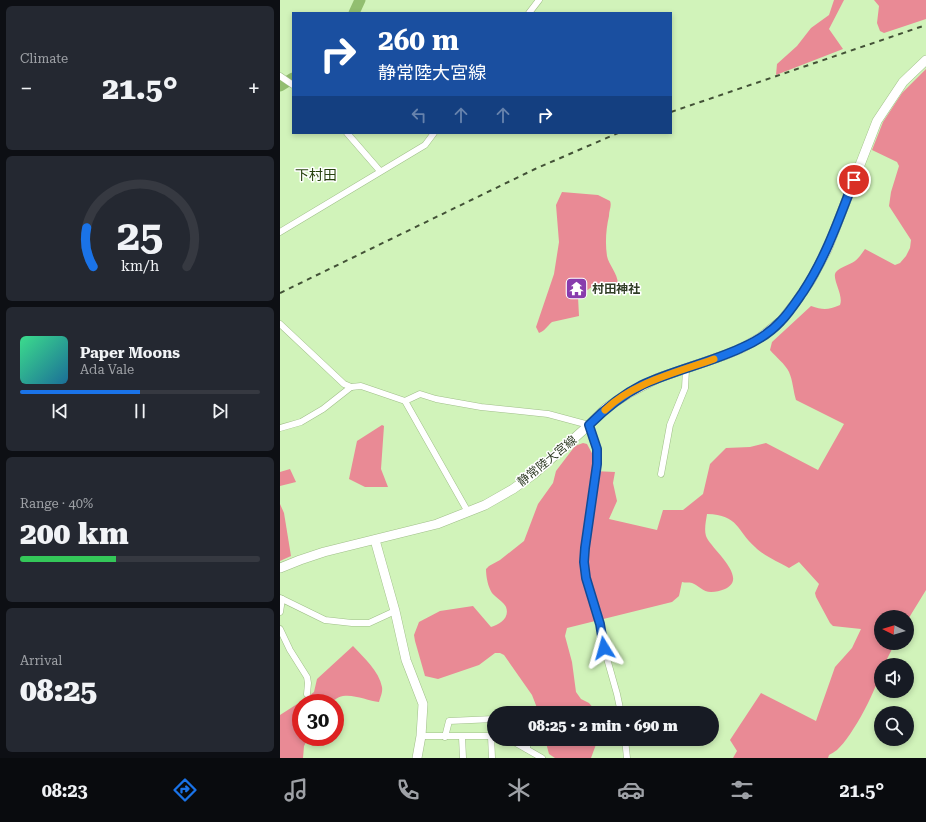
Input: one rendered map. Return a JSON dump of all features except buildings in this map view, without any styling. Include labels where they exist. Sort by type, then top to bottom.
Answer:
[{"type":"main road","name":"静常陸大宮線","points":[[280,568],[324,552],[437,524],[485,505],[513,489],[534,474],[606,408],[641,386],[658,378],[742,348],[761,337],[781,321],[811,280],[827,250],[878,121],[903,82],[926,60]]},
{"type":"main road","points":[[375,540],[395,611],[406,660],[423,704],[421,736],[417,758]]},
{"type":"street","points":[[530,12],[539,0]]},
{"type":"street","points":[[280,76],[292,84]]},
{"type":"street","points":[[348,134],[380,171]]},
{"type":"street","points":[[280,232],[425,145],[433,134]]},
{"type":"street","points":[[280,324],[344,384],[351,387],[361,386],[406,401],[468,512]]},
{"type":"street","points":[[661,474],[670,425],[685,388],[686,369]]},
{"type":"street","points":[[280,428],[301,422],[323,409],[351,387]]},
{"type":"street","points":[[406,401],[420,394],[436,399],[481,407],[548,414],[589,425],[597,449],[597,464],[584,562],[586,578],[600,624],[604,648],[620,706]]},
{"type":"street","points":[[280,612],[281,599],[325,620],[359,624],[369,623],[395,611]]},
{"type":"street","points":[[280,629],[290,650],[307,677],[308,683],[306,694]]},
{"type":"street","points":[[445,737],[449,721],[487,719]]},
{"type":"street","points":[[421,736],[487,736]]},
{"type":"street","points":[[462,737],[463,758]]},
{"type":"street","points":[[492,746],[492,758]]},
{"type":"street","points":[[522,746],[542,758]]},
{"type":"street","points":[[626,746],[627,758]]},
{"type":"shaded area","points":[[834,0],[844,0],[829,29],[843,49],[776,75],[777,64],[797,46],[811,28],[829,15]]},
{"type":"shaded area","points":[[874,0],[926,0],[926,19],[884,33],[880,31],[877,23],[879,6]]},
{"type":"shaded area","points":[[926,69],[926,590],[914,610],[874,610],[874,650],[892,650],[888,658],[874,658],[874,689],[865,710],[843,743],[837,750],[829,755],[828,758],[733,758],[737,751],[730,740],[761,693],[816,721],[835,667],[852,648],[861,629],[833,626],[816,597],[815,593],[819,584],[799,562],[789,568],[767,556],[749,541],[736,524],[725,517],[717,515],[707,514],[705,533],[709,541],[731,571],[733,578],[732,584],[725,589],[716,592],[708,592],[692,583],[682,582],[679,596],[672,602],[567,628],[565,636],[572,662],[576,692],[581,699],[592,706],[536,706],[532,695],[504,655],[500,653],[495,653],[479,665],[438,679],[425,676],[414,635],[419,622],[440,611],[473,606],[491,627],[501,622],[507,614],[504,603],[491,591],[486,575],[486,569],[524,541],[538,504],[553,483],[556,471],[575,446],[583,443],[587,444],[594,457],[594,471],[615,472],[613,483],[617,501],[609,519],[657,530],[663,510],[683,510],[703,494],[710,464],[726,448],[750,447],[766,443],[818,470],[844,424],[796,400],[789,372],[783,363],[770,350],[772,342],[811,306],[826,309],[840,305],[841,301],[835,278],[836,272],[855,261],[865,249],[895,265],[900,263],[906,256],[910,248],[911,240],[889,206],[891,192],[899,166],[897,162],[872,150],[883,122],[902,93]]},
{"type":"shaded area","points":[[562,192],[598,195],[610,201],[611,206],[607,226],[606,251],[608,260],[618,283],[614,292],[593,286],[578,297],[579,316],[552,322],[539,333],[536,327],[554,274],[559,242],[556,205]]},
{"type":"shaded area","points":[[382,425],[384,426],[381,469],[388,487],[365,487],[349,479],[357,441]]},
{"type":"shaded area","points":[[290,469],[296,482],[280,486],[280,472]]},
{"type":"shaded area","points":[[280,504],[284,513],[291,556],[280,561]]},
{"type":"shaded area","points":[[353,646],[378,676],[382,693],[379,702],[354,696],[344,696],[344,694],[311,694],[314,692],[317,679]]},
{"type":"shaded area","points":[[292,707],[292,746],[304,746],[303,758],[280,758],[280,715]]},
{"type":"shaded area","points":[[547,746],[595,746],[591,758],[555,758],[549,754]]},
{"type":"waterway","points":[[354,12],[360,0]]},
{"type":"waterway","points":[[280,86],[292,79]]},
{"type":"railway","points":[[672,112],[926,25]]},
{"type":"railway","points":[[280,293],[535,169],[616,134]]},
{"type":"slow traffic","points":[[605,410],[629,393],[658,378],[714,359]]},
{"type":"place","name":"村田神社","points":[[576,289]]},
{"type":"district","name":"下村田","points":[[316,175]]},
{"type":"route","points":[[604,648],[600,624],[586,578],[584,562],[597,464],[597,449],[589,425],[606,408],[641,386],[658,378],[742,348],[761,337],[781,321],[804,291],[827,250],[854,180]]}]
